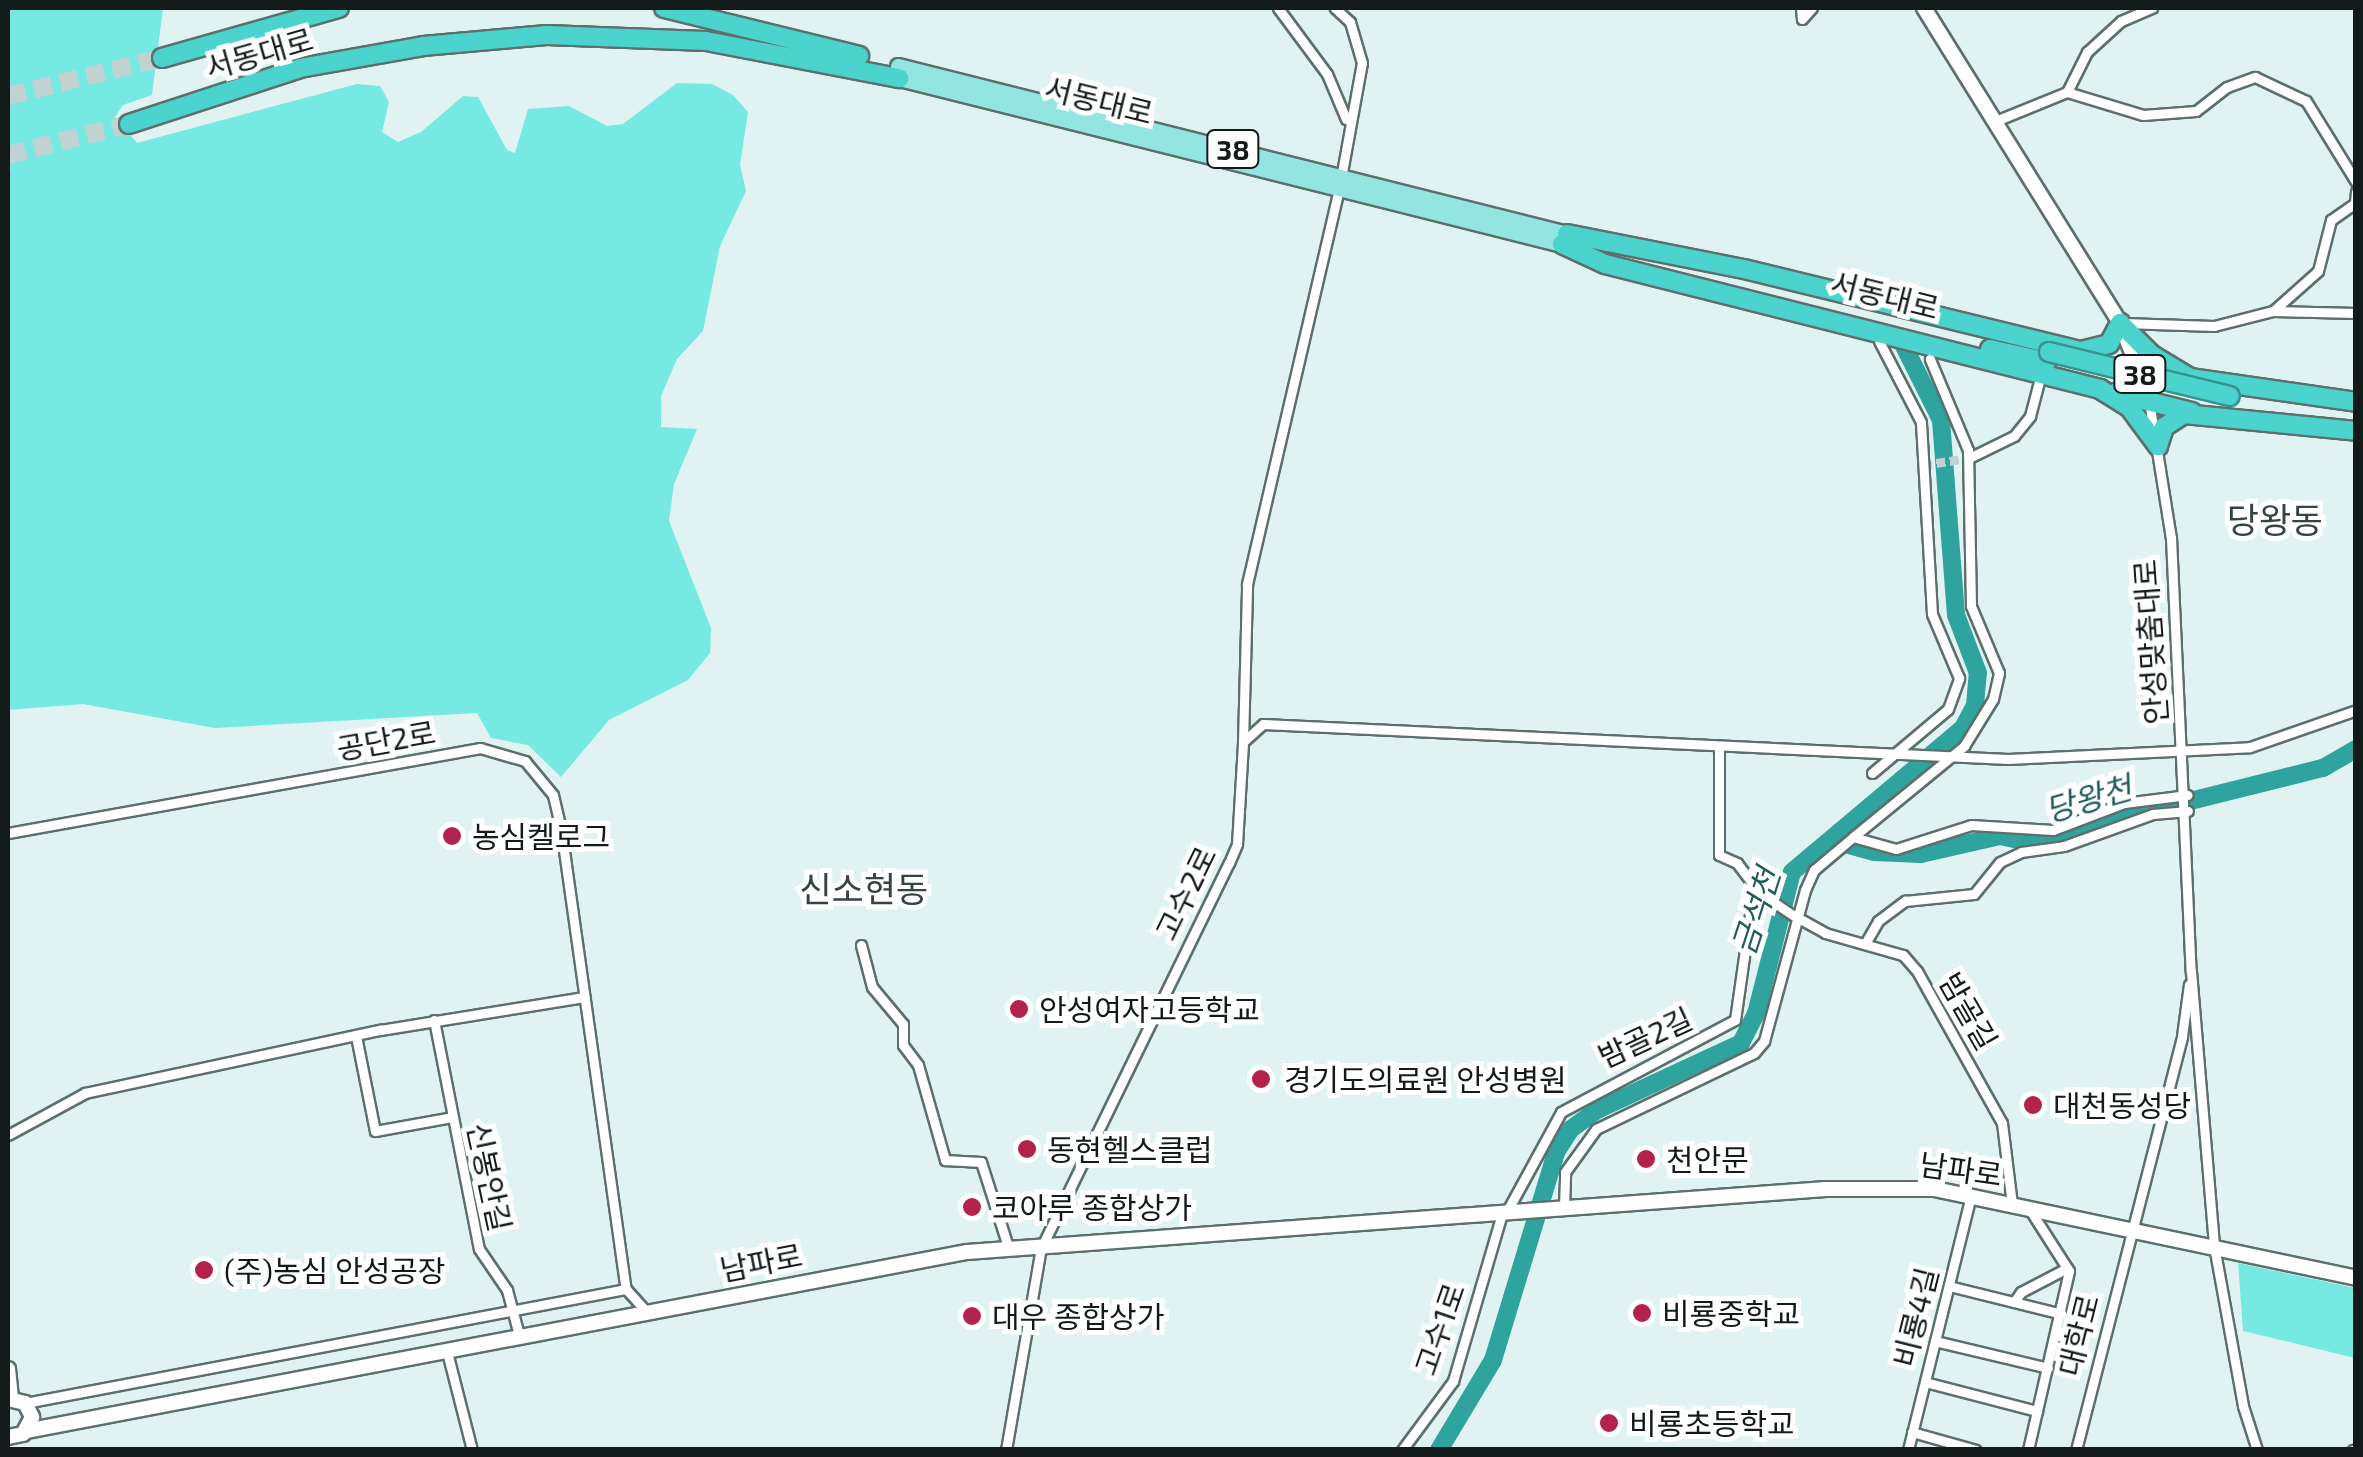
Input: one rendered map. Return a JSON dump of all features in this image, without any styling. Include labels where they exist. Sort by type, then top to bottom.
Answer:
[{"type":"highway","name":"서동대로","points":[[162,58],[339,8]]},
{"type":"highway","name":"서동대로","points":[[664,8],[899,72]]},
{"type":"highway","name":"서동대로","points":[[130,124],[300,68],[527,36],[706,41],[899,72]]},
{"type":"highway","name":"서동대로","points":[[1565,239],[2046,363]]},
{"type":"highway","points":[[1565,239],[1744,268],[2190,378],[2356,402]]},
{"type":"highway","points":[[2081,351],[2109,344],[2120,323],[2152,354],[2190,378]]},
{"type":"highway","points":[[2046,363],[2129,407],[2158,446],[2172,418],[2198,413]]},
{"type":"highway","name":"38","points":[[2046,363],[2228,401],[2356,422]]},
{"type":"highway","points":[[2100,390],[2148,395],[2198,413],[2356,431]]},
{"type":"highway","name":"38","points":[[2228,401],[2356,411]]},
{"type":"main road","name":"서동대로","points":[[899,72],[1565,239]]},
{"type":"street","points":[[1278,8],[1327,74],[1346,122]]},
{"type":"street","points":[[1335,8],[1350,22],[1362,62],[1346,122]]},
{"type":"street","points":[[1800,8],[1802,18],[1812,8]]},
{"type":"street","name":"안성맞춤대로","points":[[1924,8],[1998,120],[2120,323],[2148,395],[2158,446],[2185,750],[2191,971],[2214,1246],[2242,1406],[2257,1450]]},
{"type":"street","points":[[2067,92],[2087,52],[2121,20],[2152,8]]},
{"type":"street","points":[[1998,120],[2067,92],[2143,115],[2196,110],[2226,87],[2255,78],[2306,100],[2356,182]]},
{"type":"street","name":"고수2로","points":[[1006,1450],[1040,1248],[1237,844],[1247,584],[1341,183],[1346,122]]},
{"type":"street","points":[[2273,310],[2318,271],[2331,220],[2355,203],[2356,192]]},
{"type":"street","points":[[2120,323],[2214,326],[2273,310],[2356,312]]},
{"type":"street","points":[[1872,773],[1948,709],[1959,678],[1932,614],[1921,422],[1879,341]]},
{"type":"street","points":[[1557,1208],[1565,1172],[1596,1129],[1754,1053],[1764,1041],[1795,917],[1814,870],[1948,758],[1978,728],[1999,673],[1971,606],[1969,458],[1930,359]]},
{"type":"street","points":[[1969,458],[2014,436],[2030,416],[2046,363]]},
{"type":"street","points":[[1243,742],[1263,724],[1948,758],[2260,745],[2356,710]]},
{"type":"street","name":"공단2로","points":[[8,833],[480,748],[504,750],[542,775],[554,795],[626,1289]]},
{"type":"street","name":"밤골길","points":[[1719,748],[1719,856],[1737,862],[1757,890],[1795,917],[1824,933],[1866,942],[1910,962],[2002,1123],[2012,1204]]},
{"type":"street","points":[[1852,838],[1896,848],[1971,825],[2007,824],[2053,830],[2124,802],[2188,795]]},
{"type":"street","points":[[1866,942],[1878,921],[1904,901],[1974,894],[2000,862],[2021,852],[2064,846],[2153,814],[2188,811]]},
{"type":"street","name":"밤골2길","points":[[1507,1212],[1560,1112],[1735,1020],[1757,890]]},
{"type":"street","points":[[861,945],[872,987],[903,1024],[902,1045],[918,1065],[945,1160],[980,1162],[1010,1250]]},
{"type":"street","name":"대학로","points":[[2076,1450],[2182,1036],[2191,971]]},
{"type":"street","points":[[8,1135],[85,1092],[434,1020],[584,998]]},
{"type":"street","name":"신봉안길","points":[[434,1020],[479,1249],[514,1306],[519,1334]]},
{"type":"street","points":[[356,1036],[375,1132],[452,1116]]},
{"type":"street","name":"남파로","points":[[8,1437],[519,1334],[1010,1250],[1557,1208],[1866,1188],[1972,1196],[2356,1278]]},
{"type":"street","name":"비룡4길","points":[[1908,1450],[1972,1196]]},
{"type":"street","points":[[2028,1450],[2062,1314],[2067,1268],[2029,1207]]},
{"type":"street","name":"고수1로","points":[[1402,1450],[1453,1381],[1507,1212]]},
{"type":"street","points":[[2014,1302],[2021,1292],[2067,1268]]},
{"type":"street","points":[[1949,1286],[2062,1314]]},
{"type":"street","points":[[14,1400],[514,1306],[626,1289],[646,1311]]},
{"type":"street","points":[[1935,1341],[2048,1368]]},
{"type":"street","points":[[446,1348],[472,1450]]},
{"type":"street","points":[[8,1369],[14,1400],[32,1417],[26,1431]]},
{"type":"street","points":[[1925,1382],[2037,1411]]},
{"type":"street","points":[[1912,1432],[1976,1450]]},
{"type":"shaded area","points":[[8,8],[163,8],[152,95],[123,105],[115,117],[137,143],[357,84],[380,86],[389,102],[382,132],[398,142],[421,132],[463,96],[478,97],[507,150],[515,153],[528,109],[569,106],[607,126],[623,124],[677,83],[712,84],[733,95],[748,112],[740,165],[746,191],[720,246],[703,331],[677,359],[661,396],[661,427],[697,429],[674,484],[669,521],[711,628],[710,653],[688,680],[609,720],[561,777],[528,745],[491,738],[477,713],[215,728],[83,704],[8,710]]},
{"type":"shaded area","points":[[2238,1263],[2355,1288],[2355,1358],[2243,1331]]},
{"type":"waterway","name":"금석천","points":[[1439,1450],[1493,1360],[1556,1152],[1571,1129],[1599,1109],[1741,1043],[1756,1014],[1792,872],[1963,728],[1975,705],[1978,673],[1956,615],[1941,420],[1903,344]]},
{"type":"waterway","name":"당왕천","points":[[1831,840],[1874,852],[1921,854],[2000,836],[2038,844],[2072,838],[2134,815],[2323,768],[2356,749]]},
{"type":"tunnel","points":[[8,96],[162,58]]},
{"type":"tunnel","points":[[8,155],[129,124]]},
{"type":"tunnel","points":[[1923,465],[1969,458]]},
{"type":"place","name":"농심켈로그","points":[[452,836]]},
{"type":"place","name":"안성여자고등학교","points":[[1019,1009]]},
{"type":"place","name":"경기도의료원 안성병원","points":[[1261,1079]]},
{"type":"place","name":"대천동성당","points":[[2033,1105]]},
{"type":"place","name":"동현헬스클럽","points":[[1027,1149]]},
{"type":"place","name":"천안문","points":[[1646,1159]]},
{"type":"place","name":"코아루 종합상가","points":[[972,1207]]},
{"type":"place","name":"(주)농심 안성공장","points":[[204,1270]]},
{"type":"place","name":"비룡중학교","points":[[1642,1313]]},
{"type":"place","name":"대우 종합상가","points":[[972,1316]]},
{"type":"place","name":"비룡초등학교","points":[[1609,1423]]},
{"type":"district","name":"당왕동","points":[[2275,519]]},
{"type":"district","name":"신소현동","points":[[864,888]]}]
